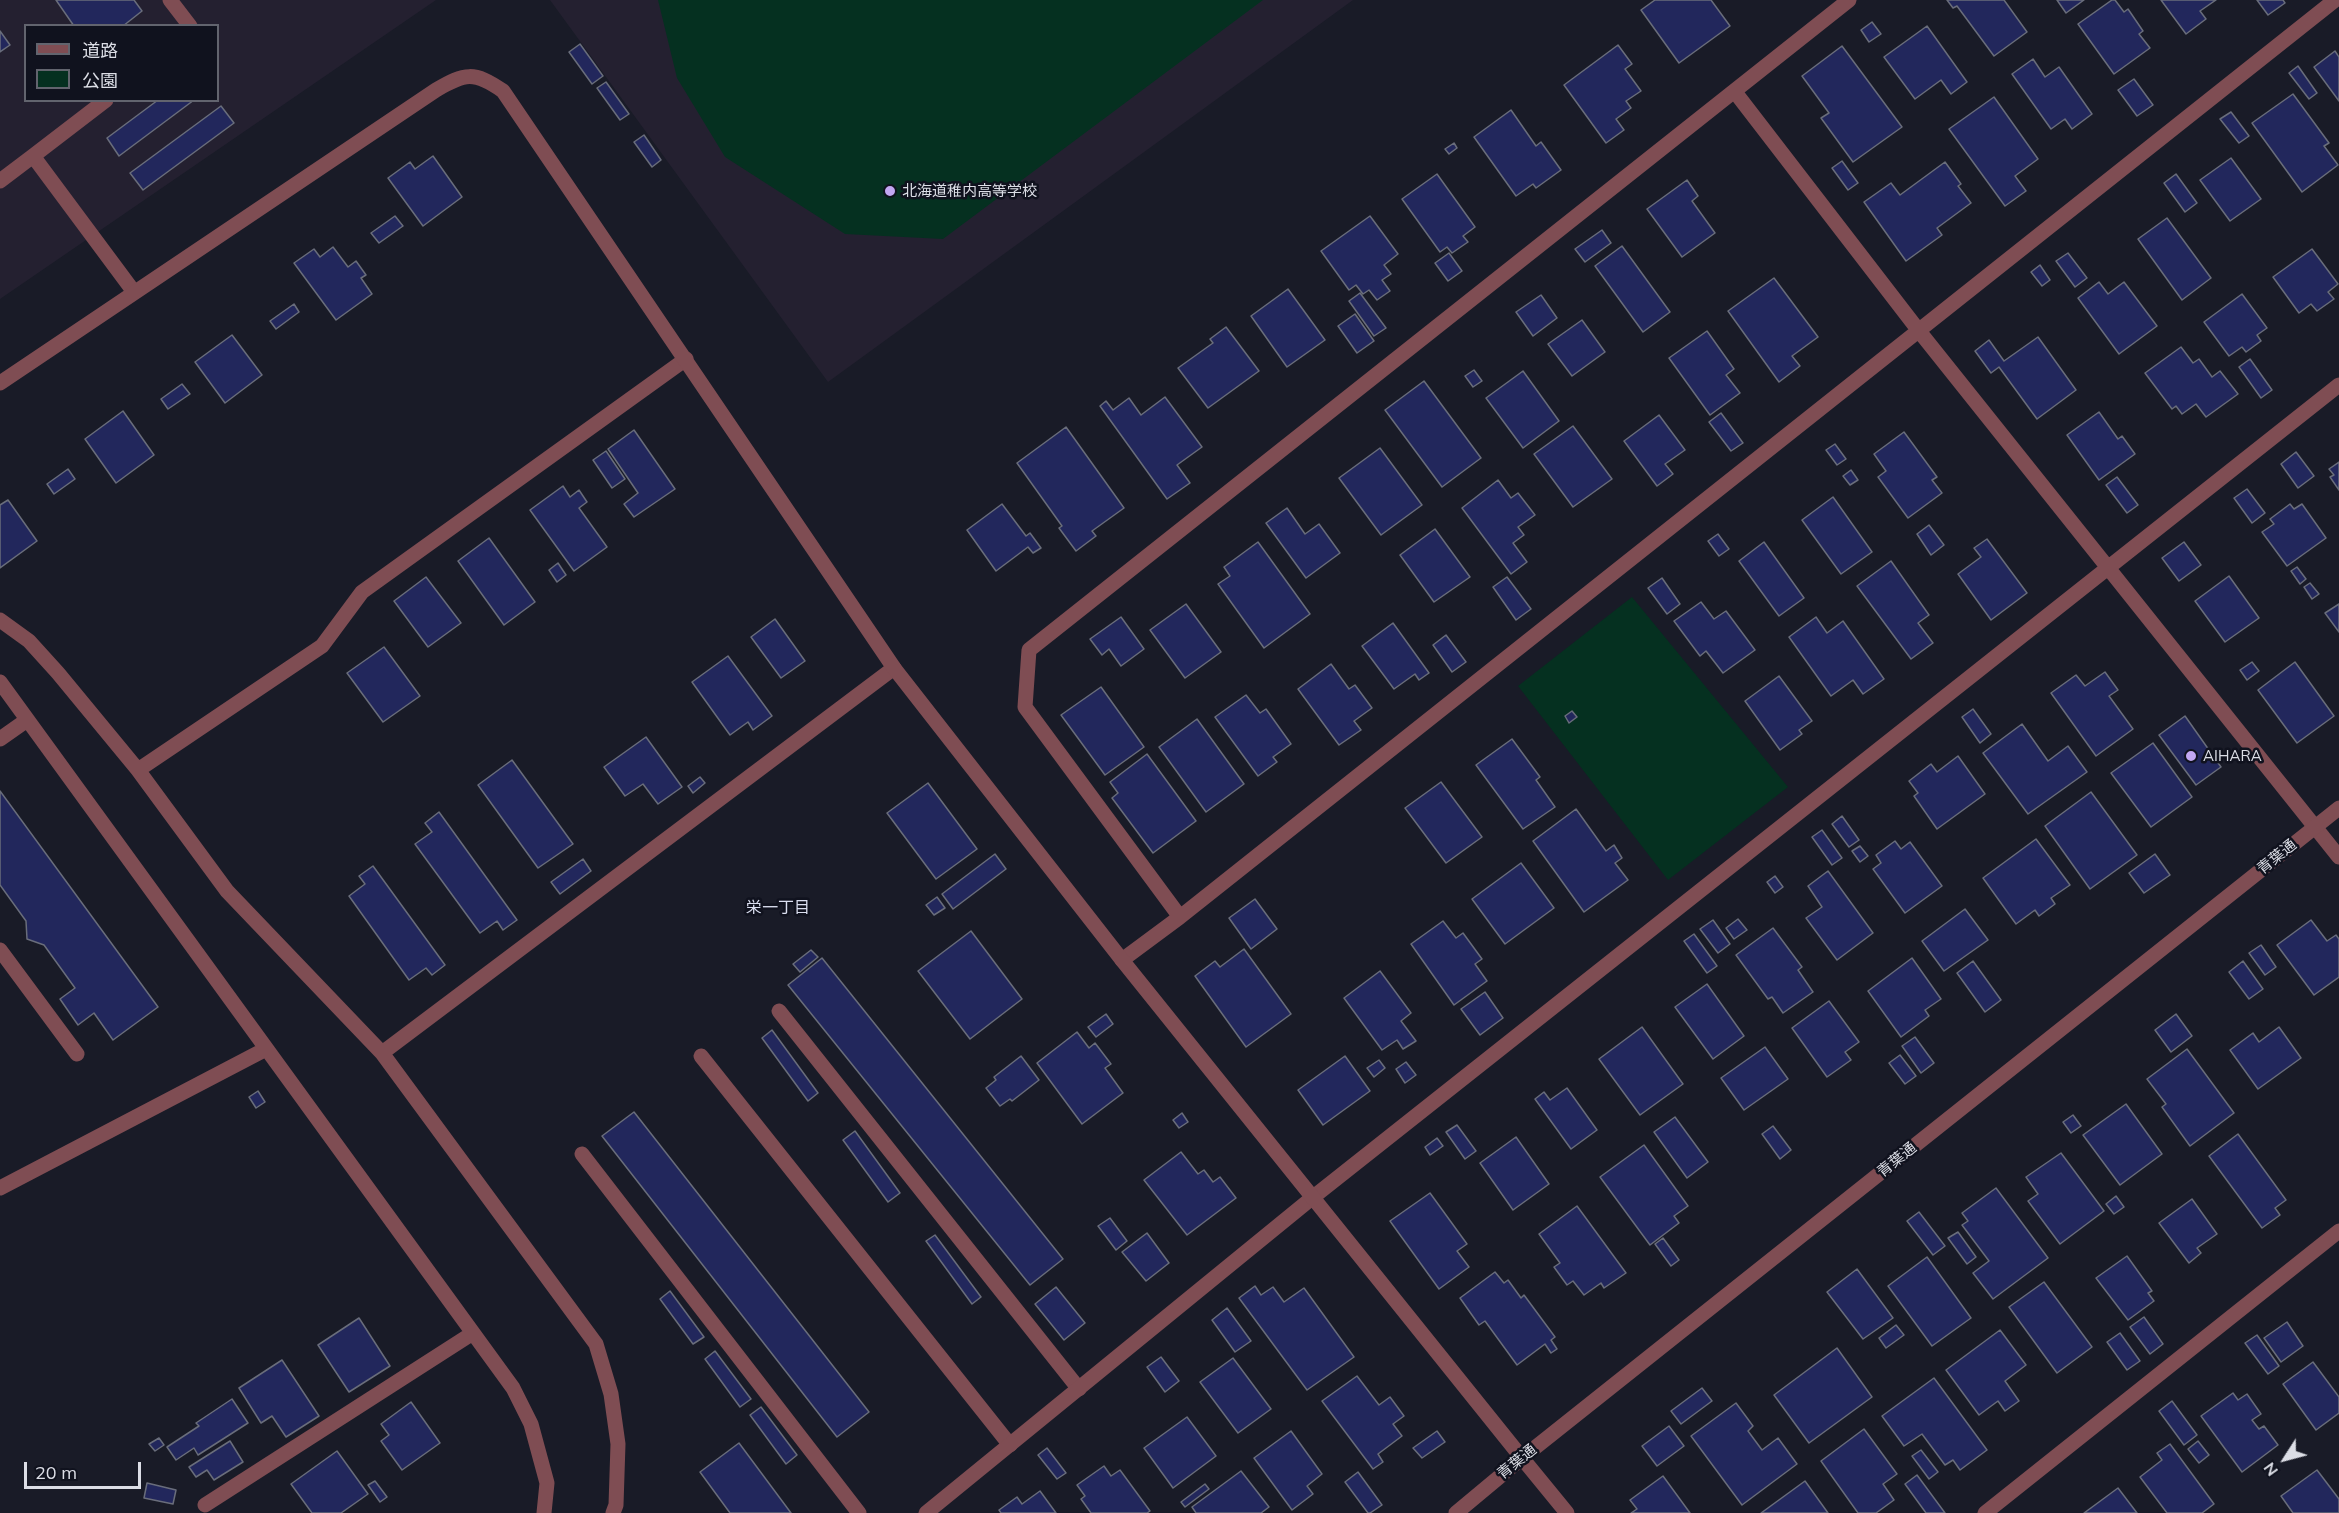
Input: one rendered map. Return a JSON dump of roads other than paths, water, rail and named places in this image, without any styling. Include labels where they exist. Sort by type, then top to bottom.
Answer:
[{"type":"street","points":[[170,0],[188,24]]},
{"type":"street","points":[[1180,917],[1025,707],[1029,650],[1849,0]]},
{"type":"street","points":[[1122,960],[1180,917],[2335,0]]},
{"type":"street","points":[[0,383],[456,78],[472,75],[486,79],[503,91],[894,668],[1122,960],[1567,1513]]},
{"type":"street","points":[[1735,92],[1919,331],[2339,857]]},
{"type":"street","points":[[0,181],[103,102]]},
{"type":"street","points":[[33,156],[134,292]]},
{"type":"street","points":[[138,770],[322,645],[362,592],[686,359]]},
{"type":"street","points":[[926,1513],[1312,1198],[2339,385]]},
{"type":"street","points":[[0,620],[28,641],[58,673],[138,770],[227,891],[381,1053],[596,1344],[611,1394],[618,1444],[614,1513]]},
{"type":"street","points":[[381,1053],[894,668]]},
{"type":"street","points":[[0,682],[513,1388],[531,1424],[547,1483],[544,1513]]},
{"type":"street","points":[[0,739],[27,720]]},
{"type":"street","name":"青葉通","points":[[1456,1513],[1522,1458],[2339,808]]},
{"type":"street","points":[[0,950],[77,1054]]},
{"type":"street","points":[[779,1011],[1079,1389]]},
{"type":"street","points":[[0,1188],[266,1049]]},
{"type":"street","points":[[701,1056],[1010,1445]]},
{"type":"street","points":[[582,1154],[859,1513]]},
{"type":"street","points":[[1985,1513],[2339,1231]]},
{"type":"street","points":[[205,1505],[473,1333]]},
{"type":"place","name":"北海道稚内高等学校","points":[[890,191]]},
{"type":"place","name":"AIHARA","points":[[2191,756]]},
{"type":"district","name":"栄一丁目","points":[[778,908]]}]
